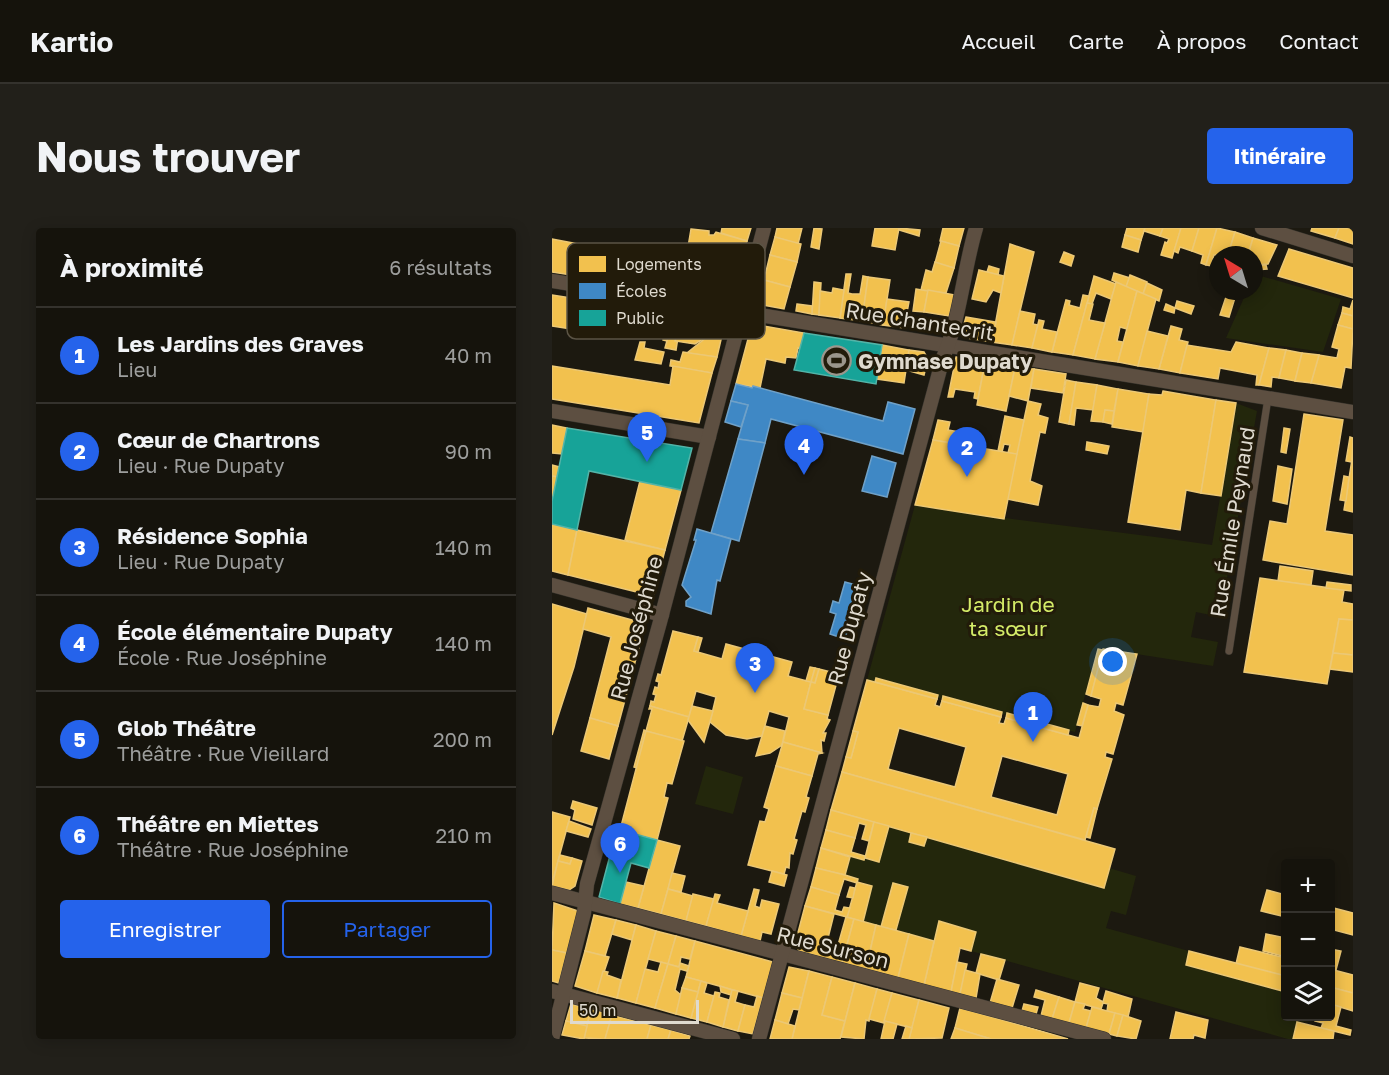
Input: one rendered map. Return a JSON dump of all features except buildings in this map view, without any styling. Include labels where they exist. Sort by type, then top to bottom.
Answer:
[{"type":"street","name":"Rue Joséphine","points":[[760,243],[764,228]]},
{"type":"street","name":"Rue Dupaty","points":[[759,1039],[963,296],[963,273],[976,228]]},
{"type":"street","points":[[1262,228],[1353,256]]},
{"type":"street","name":"Rue Chantecrit","points":[[552,281],[567,284]]},
{"type":"street","name":"Rue Chantecrit","points":[[765,317],[1353,412]]},
{"type":"street","name":"Rue Joséphine","points":[[552,1039],[558,992],[586,902],[588,884],[734,339]]},
{"type":"street","points":[[552,411],[709,437]]},
{"type":"street","points":[[552,585],[662,615]]},
{"type":"street","name":"Rue Surson","points":[[552,893],[1104,1039]]},
{"type":"street","points":[[558,992],[734,1039]]},
{"type":"lane","name":"Rue Émile Peynaud","points":[[1229,651],[1269,398]]},
{"type":"green space","points":[[1263,277],[1341,299],[1323,352],[1226,338],[1243,300],[1263,300]]},
{"type":"green space","name":"Jardin de ta sœur","points":[[1236,403],[1257,411],[1220,617],[1196,612],[1191,637],[1218,642],[1213,666],[1098,648],[1075,732],[867,680],[915,505],[1212,545]]},
{"type":"green space","points":[[706,766],[743,777],[733,814],[695,804]]},
{"type":"green space","points":[[889,826],[911,833],[909,842],[927,837],[1104,888],[1109,868],[1136,876],[1126,915],[1111,911],[1106,928],[1189,951],[1186,965],[1281,991],[1281,1021],[1315,1021],[1297,1022],[1293,1039],[1288,1039],[971,951],[976,932],[940,921],[934,941],[896,930],[908,887],[894,883],[881,927],[863,922],[872,886],[845,875],[850,857],[879,861]]},
{"type":"place","name":"Gymnase Dupaty","points":[[837,361]]},
{"type":"place","name":"Glob Théâtre","points":[[647,462]]},
{"type":"place","name":"École élémentaire Dupaty","points":[[804,475]]},
{"type":"place","name":"Cœur de Chartrons","points":[[967,477]]},
{"type":"place","name":"Résidence Sophia","points":[[755,693]]},
{"type":"place","name":"Les Jardins des Graves","points":[[1033,742]]},
{"type":"place","name":"Théâtre en Miettes","points":[[620,873]]}]
